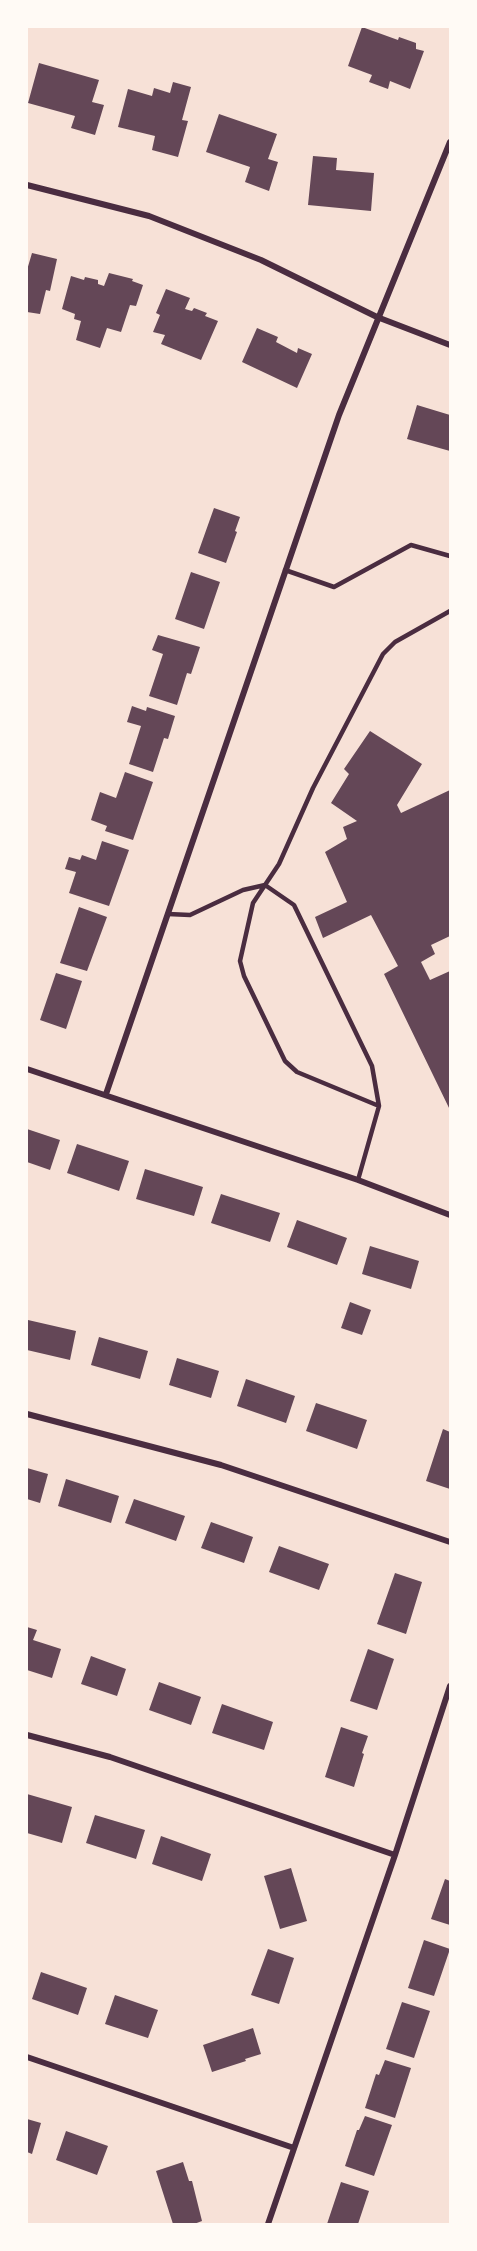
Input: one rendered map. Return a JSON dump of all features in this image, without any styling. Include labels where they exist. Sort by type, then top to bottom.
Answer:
[{"type":"street","points":[[106,1094],[339,415],[450,142]]},
{"type":"street","points":[[27,185],[149,216],[261,260],[377,317],[450,345]]},
{"type":"street","points":[[27,1069],[358,1180],[450,1215]]},
{"type":"street","points":[[27,1414],[221,1466],[450,1542]]},
{"type":"street","points":[[268,2224],[395,1855],[450,1686]]},
{"type":"street","points":[[27,1735],[110,1757],[395,1855]]},
{"type":"street","points":[[27,2056],[294,2148]]},
{"type":"lane","points":[[285,570],[334,587],[411,546],[450,556]]},
{"type":"lane","points":[[379,1106],[297,1072],[285,1061],[244,976],[240,961],[253,903],[279,864],[313,788],[383,654],[395,642],[450,611]]},
{"type":"lane","points":[[168,914],[190,915],[243,890],[265,885],[294,905],[372,1066],[379,1106],[358,1180]]},
{"type":"building","points":[[362,27],[398,40],[399,37],[416,43],[416,49],[424,51],[410,89],[390,81],[388,89],[369,82],[372,75],[348,66]]},
{"type":"building","points":[[39,63],[99,80],[92,102],[104,105],[95,135],[71,128],[75,116],[28,103]]},
{"type":"building","points":[[173,82],[191,87],[182,120],[188,121],[178,157],[152,150],[155,136],[118,127],[128,89],[152,96],[154,88],[170,93]]},
{"type":"building","points":[[219,114],[277,134],[268,159],[278,162],[269,191],[245,182],[250,167],[206,152]]},
{"type":"building","points":[[313,156],[337,158],[336,170],[374,173],[371,211],[308,205]]},
{"type":"building","points":[[32,253],[57,259],[50,291],[46,290],[40,314],[27,312],[27,270]]},
{"type":"building","points":[[109,273],[133,279],[132,281],[143,285],[136,306],[130,305],[121,332],[107,328],[100,348],[76,340],[81,321],[74,319],[75,314],[62,309],[71,276],[84,280],[85,277],[98,280],[98,284],[104,286]]},
{"type":"building","points":[[166,289],[190,298],[185,309],[192,311],[194,308],[218,321],[201,360],[161,344],[165,335],[153,332],[160,315],[156,313]]},
{"type":"building","points":[[257,328],[278,337],[276,342],[297,353],[298,348],[312,354],[297,388],[242,362]]},
{"type":"building","points":[[417,405],[450,415],[450,451],[407,439]]},
{"type":"building","points":[[214,508],[240,517],[226,563],[198,553]]},
{"type":"building","points":[[191,572],[220,582],[204,629],[175,619]]},
{"type":"building","points":[[158,635],[200,647],[191,674],[187,673],[177,705],[149,696],[163,654],[152,650]]},
{"type":"building","points":[[132,706],[146,711],[147,707],[175,716],[168,739],[164,738],[153,772],[129,764],[141,726],[127,722]]},
{"type":"building","points":[[370,731],[422,764],[397,805],[401,813],[450,790],[450,936],[431,945],[435,954],[421,962],[430,980],[450,971],[450,1110],[384,974],[398,966],[371,915],[323,938],[315,917],[347,902],[325,852],[347,839],[343,827],[357,821],[331,803],[349,774],[344,769]]},
{"type":"building","points":[[125,772],[153,782],[133,840],[105,831],[107,826],[91,820],[100,792],[116,798]]},
{"type":"building","points":[[102,841],[129,850],[109,906],[69,893],[76,872],[65,869],[69,857],[80,860],[82,855],[96,860]]},
{"type":"building","points":[[79,907],[107,917],[87,971],[60,963]]},
{"type":"building","points":[[56,973],[82,981],[66,1029],[40,1020]]},
{"type":"building","points":[[27,1129],[60,1140],[50,1170],[27,1162]]},
{"type":"building","points":[[77,1144],[129,1161],[119,1191],[67,1173]]},
{"type":"building","points":[[145,1169],[203,1187],[194,1216],[136,1199]]},
{"type":"building","points":[[221,1194],[280,1213],[270,1242],[211,1223]]},
{"type":"building","points":[[297,1220],[347,1238],[337,1265],[287,1247]]},
{"type":"building","points":[[370,1246],[419,1261],[411,1289],[362,1274]]},
{"type":"building","points":[[350,1302],[371,1310],[362,1335],[341,1328]]},
{"type":"building","points":[[28,1320],[76,1331],[70,1360],[27,1350]]},
{"type":"building","points":[[99,1337],[148,1351],[140,1379],[91,1365]]},
{"type":"building","points":[[177,1358],[219,1371],[211,1398],[169,1385]]},
{"type":"building","points":[[246,1379],[295,1396],[286,1423],[237,1406]]},
{"type":"building","points":[[316,1403],[367,1420],[357,1449],[306,1431]]},
{"type":"building","points":[[443,1429],[450,1432],[450,1489],[426,1481]]},
{"type":"building","points":[[27,1468],[48,1474],[40,1503],[27,1499]]},
{"type":"building","points":[[66,1479],[119,1496],[111,1523],[58,1506]]},
{"type":"building","points":[[134,1499],[185,1516],[176,1541],[125,1523]]},
{"type":"building","points":[[211,1522],[253,1537],[244,1563],[201,1548]]},
{"type":"building","points":[[279,1546],[329,1564],[319,1590],[269,1572]]},
{"type":"building","points":[[395,1573],[422,1582],[406,1634],[377,1624]]},
{"type":"building","points":[[27,1627],[37,1630],[33,1640],[61,1649],[52,1678],[27,1670]]},
{"type":"building","points":[[368,1649],[394,1659],[377,1710],[350,1701]]},
{"type":"building","points":[[91,1656],[126,1669],[117,1696],[81,1684]]},
{"type":"building","points":[[159,1682],[201,1697],[191,1725],[149,1710]]},
{"type":"building","points":[[222,1704],[273,1722],[264,1750],[212,1733]]},
{"type":"building","points":[[341,1727],[368,1736],[354,1787],[325,1777]]},
{"type":"building","points":[[27,1794],[72,1807],[62,1843],[27,1833]]},
{"type":"building","points":[[95,1815],[145,1830],[136,1859],[86,1843]]},
{"type":"building","points":[[161,1836],[211,1854],[202,1881],[152,1864]]},
{"type":"building","points":[[291,1868],[307,1921],[280,1929],[264,1876]]},
{"type":"building","points":[[445,1879],[450,1881],[450,1925],[431,1919]]},
{"type":"building","points":[[424,1940],[450,1949],[434,1996],[408,1988]]},
{"type":"building","points":[[268,1949],[294,1958],[279,2004],[251,1995]]},
{"type":"building","points":[[41,1972],[87,1988],[78,2015],[32,1999]]},
{"type":"building","points":[[115,1995],[158,2010],[148,2038],[105,2024]]},
{"type":"building","points":[[402,2002],[430,2011],[414,2058],[386,2049]]},
{"type":"building","points":[[253,2028],[261,2054],[212,2072],[203,2045]]},
{"type":"building","points":[[385,2060],[411,2068],[395,2118],[365,2108],[376,2074],[379,2075]]},
{"type":"building","points":[[365,2116],[392,2125],[374,2176],[345,2166],[357,2130]]},
{"type":"building","points":[[27,2119],[41,2123],[32,2154],[27,2152]]},
{"type":"building","points":[[66,2131],[108,2146],[97,2175],[56,2160]]},
{"type":"building","points":[[183,2162],[189,2181],[192,2181],[202,2221],[194,2224],[173,2224],[156,2171]]},
{"type":"building","points":[[341,2182],[369,2191],[358,2224],[327,2224]]}]
